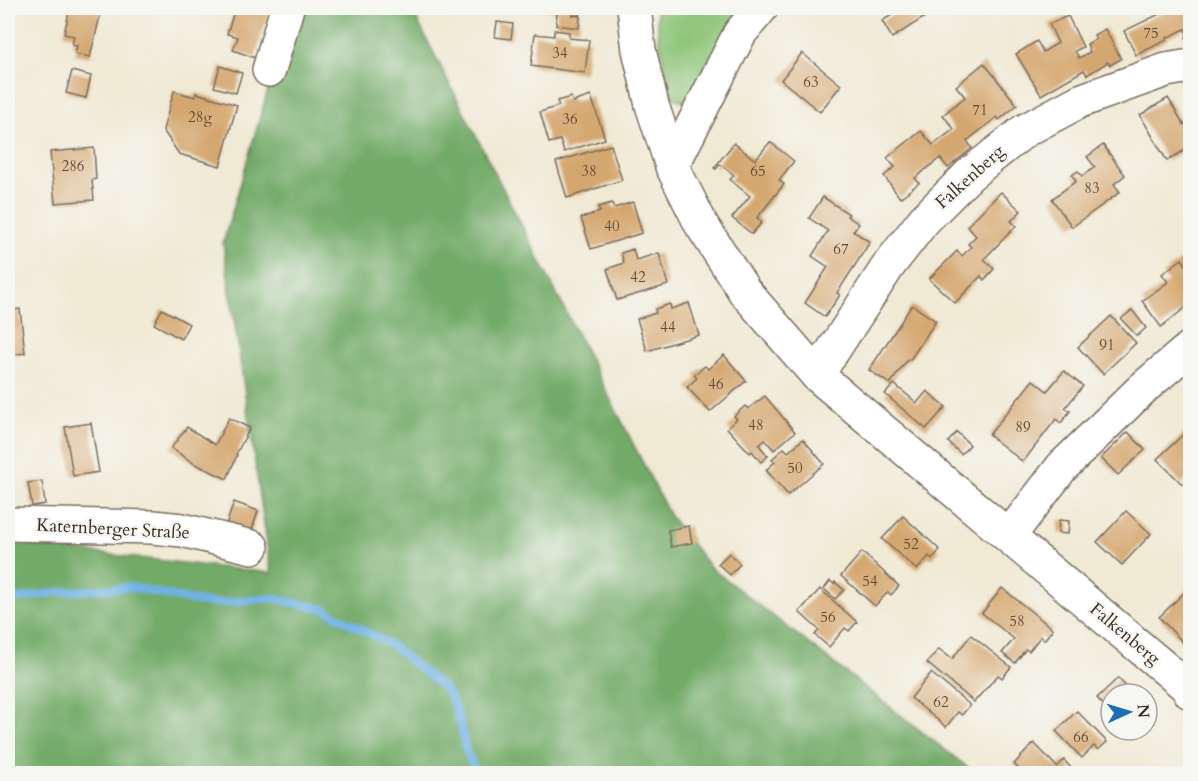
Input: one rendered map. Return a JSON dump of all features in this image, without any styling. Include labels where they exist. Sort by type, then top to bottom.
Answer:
[{"type":"street","points":[[269,70],[287,8]]},
{"type":"street","name":"Falkenberg","points":[[634,8],[639,50],[652,105],[672,166],[701,224],[745,292],[817,375],[1189,687]]},
{"type":"street","points":[[672,166],[740,33],[761,8]]},
{"type":"street","name":"Falkenberg","points":[[817,375],[890,265],[917,229],[969,175],[1024,131],[1080,101],[1166,70],[1191,66]]},
{"type":"street","points":[[1009,536],[1062,468],[1142,389],[1191,348]]},
{"type":"street","name":"Katernberger Straße","points":[[8,525],[153,527],[192,532],[252,547]]},
{"type":"green space","points":[[292,8],[422,8],[417,20],[670,516],[710,567],[975,773],[8,774],[8,543],[271,573],[223,243]]},
{"type":"green space","points":[[656,8],[750,8],[685,102],[672,97],[659,39]]},
{"type":"building","points":[[70,8],[102,8],[90,57],[75,54],[77,46],[72,45],[74,36],[64,34]]},
{"type":"building","points":[[235,8],[270,8],[255,58],[233,50],[238,37],[227,34]]},
{"type":"building","points":[[532,8],[580,8],[580,15],[571,15],[580,16],[579,28],[556,25],[557,12]]},
{"type":"building","points":[[903,8],[939,8],[892,38],[882,21]]},
{"type":"building","points":[[1169,8],[1190,8],[1190,40],[1186,38],[1185,29],[1136,55],[1124,31]]},
{"type":"building","points":[[1068,16],[1083,47],[1075,51],[1079,58],[1090,52],[1087,44],[1096,39],[1094,35],[1105,29],[1121,59],[1110,65],[1108,62],[1087,75],[1084,70],[1041,95],[1016,54],[1037,41],[1043,52],[1058,43],[1049,24]]},
{"type":"building","points":[[497,22],[513,24],[511,39],[495,37]]},
{"type":"building","points":[[554,30],[569,32],[569,38],[589,40],[585,73],[531,66],[535,34],[554,36]]},
{"type":"building","points":[[802,53],[841,85],[820,112],[781,80]]},
{"type":"building","points":[[984,63],[1017,105],[999,120],[997,117],[967,141],[972,148],[948,168],[940,158],[915,178],[919,183],[900,198],[884,176],[895,167],[887,158],[921,131],[933,145],[954,129],[943,115],[965,97],[956,86]]},
{"type":"building","points":[[220,66],[242,73],[236,93],[214,87]]},
{"type":"building","points":[[72,71],[91,76],[86,98],[66,93]]},
{"type":"building","points":[[174,91],[195,97],[196,93],[237,105],[220,166],[179,154],[163,130]]},
{"type":"building","points":[[591,96],[605,139],[564,152],[560,140],[549,143],[540,112],[559,106],[557,101],[571,97],[573,102]]},
{"type":"building","points":[[1168,98],[1184,125],[1190,121],[1190,147],[1167,161],[1140,115]]},
{"type":"building","points":[[770,142],[794,161],[779,180],[784,184],[757,218],[762,222],[752,234],[732,218],[750,196],[730,180],[734,175],[720,164],[716,169],[714,168],[734,143],[755,160]]},
{"type":"building","points":[[611,145],[622,180],[567,198],[556,162]]},
{"type":"building","points":[[1103,145],[1125,175],[1114,184],[1120,192],[1072,227],[1052,199],[1076,181],[1072,175],[1078,171],[1082,176],[1095,167],[1087,157]]},
{"type":"building","points":[[94,148],[96,179],[92,180],[94,200],[55,203],[50,152]]},
{"type":"building","points":[[1001,192],[1021,211],[1011,221],[1016,226],[984,259],[994,269],[984,280],[981,276],[955,303],[929,279],[957,251],[962,256],[971,247],[968,244],[976,236],[967,226]]},
{"type":"building","points":[[823,197],[849,214],[847,216],[859,224],[853,231],[870,242],[837,293],[840,295],[825,317],[805,303],[828,267],[812,256],[828,231],[809,218]]},
{"type":"building","points":[[633,202],[642,233],[591,249],[581,218],[600,212],[598,207],[612,203],[614,208]]},
{"type":"building","points":[[633,249],[636,260],[659,253],[668,285],[617,300],[607,269],[624,263],[621,253]]},
{"type":"building","points":[[1182,259],[1190,271],[1190,304],[1161,327],[1142,301],[1168,282],[1162,274]]},
{"type":"building","points":[[689,303],[699,335],[647,351],[637,319],[656,313],[655,309],[670,304],[671,309]]},
{"type":"building","points":[[912,305],[936,321],[910,360],[908,359],[890,384],[869,370]]},
{"type":"building","points":[[20,309],[25,353],[8,355],[8,311]]},
{"type":"building","points":[[162,309],[189,324],[181,339],[154,324]]},
{"type":"building","points":[[1132,310],[1146,328],[1137,336],[1121,319]]},
{"type":"building","points":[[1111,316],[1136,343],[1103,374],[1078,347]]},
{"type":"building","points":[[724,355],[746,381],[710,412],[687,387],[697,378],[694,375],[705,366],[708,369]]},
{"type":"building","points":[[1064,371],[1083,386],[1065,408],[1070,411],[1061,423],[1056,419],[1023,462],[989,435],[1033,380],[1047,391]]},
{"type":"building","points":[[894,384],[917,403],[927,391],[946,407],[926,429],[885,394]]},
{"type":"building","points":[[765,396],[795,432],[774,450],[765,440],[759,445],[768,456],[761,462],[727,428],[737,419],[734,416],[745,406],[748,409]]},
{"type":"building","points":[[229,418],[250,428],[236,454],[227,479],[195,464],[171,448],[187,427],[215,445]]},
{"type":"building","points":[[91,423],[99,472],[73,476],[65,427]]},
{"type":"building","points":[[1189,429],[1190,476],[1182,484],[1157,459]]},
{"type":"building","points":[[957,432],[970,445],[961,454],[948,442]]},
{"type":"building","points":[[1128,432],[1145,450],[1118,475],[1101,458]]},
{"type":"building","points":[[803,439],[824,464],[788,495],[766,470],[775,462],[772,459],[784,448],[788,452]]},
{"type":"building","points":[[42,481],[45,504],[32,506],[28,483]]},
{"type":"building","points":[[234,502],[258,511],[251,533],[226,525]]},
{"type":"building","points":[[1126,511],[1151,534],[1122,565],[1097,542]]},
{"type":"building","points":[[903,516],[940,550],[932,559],[929,556],[917,570],[882,539]]},
{"type":"building","points":[[1059,520],[1069,521],[1068,534],[1058,533]]},
{"type":"building","points":[[689,526],[692,543],[671,547],[668,530]]},
{"type":"building","points":[[862,552],[899,586],[891,595],[888,592],[875,606],[841,576]]},
{"type":"building","points":[[729,553],[740,564],[730,575],[718,564]]},
{"type":"building","points":[[830,581],[834,584],[835,582],[844,590],[835,599],[824,589]]},
{"type":"building","points":[[1190,587],[1190,645],[1188,648],[1159,617]]},
{"type":"building","points":[[1002,588],[1053,629],[1044,640],[1041,636],[1029,651],[1026,649],[1015,663],[1002,653],[1014,639],[982,613]]},
{"type":"building","points":[[820,589],[857,622],[849,631],[845,628],[829,647],[815,635],[819,630],[799,612]]},
{"type":"building","points":[[971,635],[1011,667],[1002,678],[998,675],[974,702],[927,663],[939,649],[952,659]]},
{"type":"building","points":[[931,673],[970,705],[962,715],[958,712],[946,727],[911,698]]},
{"type":"building","points":[[1077,711],[1099,734],[1099,742],[1107,742],[1098,750],[1094,746],[1082,758],[1056,731]]},
{"type":"building","points":[[1034,743],[1057,767],[1064,760],[1072,769],[1067,774],[1023,774],[1014,764]]},
{"type":"waterway","points":[[8,600],[59,592],[131,587],[199,602],[219,603],[271,598],[324,609],[391,645],[445,689],[453,702],[461,725],[465,748],[477,774]]}]
